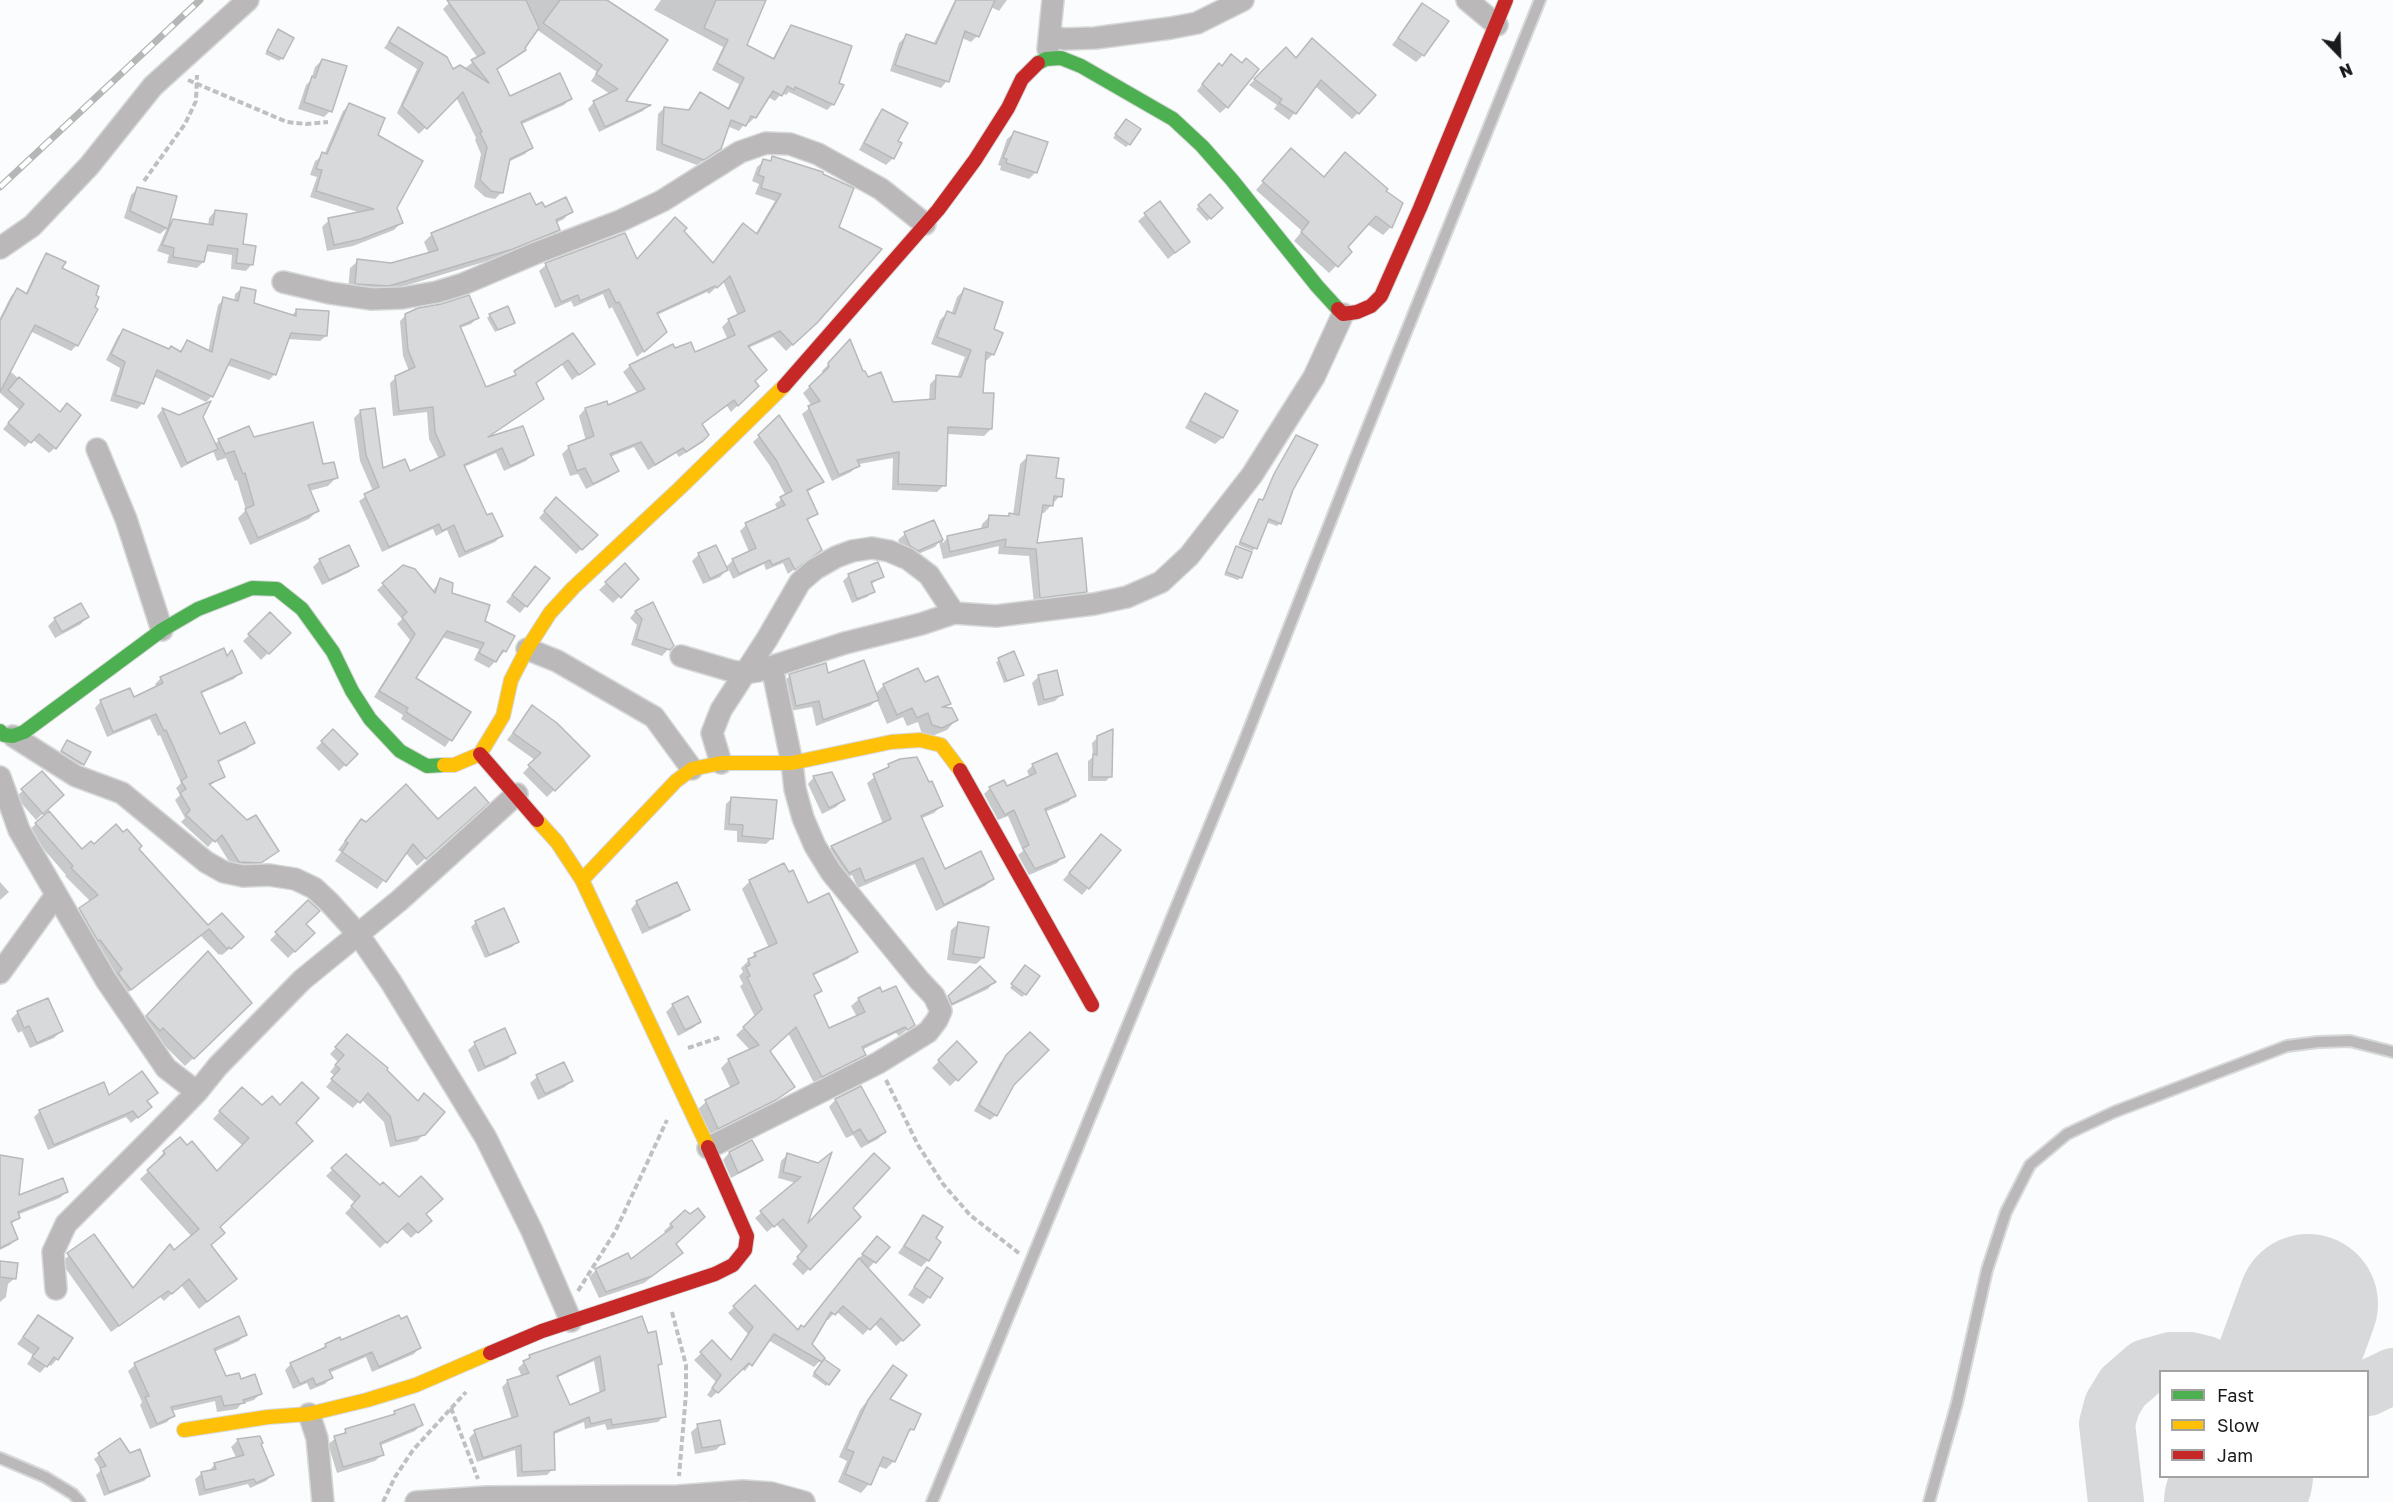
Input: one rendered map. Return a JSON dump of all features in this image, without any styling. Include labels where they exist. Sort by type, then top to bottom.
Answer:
[{"type":"street","points":[[0,248],[32,226],[111,141],[136,104],[169,70],[198,47],[248,0]]},
{"type":"street","points":[[1046,59],[1053,0]]},
{"type":"street","points":[[1050,36],[1064,39],[1095,38],[1171,28],[1197,23],[1243,0]]},
{"type":"street","points":[[1467,0],[1497,25]]},
{"type":"street","points":[[1343,314],[1357,312],[1371,306],[1381,296],[1506,0]]},
{"type":"street","points":[[4,736],[24,732],[162,630],[198,609],[252,588],[277,589],[302,609],[333,652],[352,692],[370,719],[400,751],[427,766],[454,765],[480,754],[503,716],[511,680],[526,649],[550,614],[573,588],[680,488],[795,375],[925,224],[975,160],[1008,108],[1022,79],[1033,66],[1046,59],[1061,58],[1081,66],[1173,119],[1202,146],[1232,180],[1317,286],[1343,314]]},
{"type":"street","points":[[283,282],[330,293],[372,299],[402,298],[437,292],[463,284],[620,221],[662,201],[740,152],[766,143],[790,144],[818,154],[881,189],[925,224]]},
{"type":"street","points":[[681,656],[745,673],[772,667],[836,645],[921,624],[954,613],[996,616],[1094,604],[1127,597],[1161,582],[1189,556],[1252,475],[1314,377],[1343,314]]},
{"type":"street","points":[[97,449],[126,519],[162,630]]},
{"type":"street","points":[[721,763],[712,733],[721,710],[800,582],[815,568],[836,556],[852,551],[872,548],[889,551],[908,559],[929,575],[954,613]]},
{"type":"street","points":[[526,649],[557,661],[654,717],[692,769]]},
{"type":"street","points":[[708,1148],[878,1063],[928,1032],[941,1011],[939,1003],[831,872],[815,846],[803,818],[795,789],[792,763],[772,667]]},
{"type":"street","points":[[4,736],[76,776],[122,793],[206,862],[224,872],[243,876],[269,875],[296,879],[314,888],[358,934],[443,1065],[486,1138],[532,1231],[568,1315]]},
{"type":"street","points":[[582,880],[676,781],[692,769],[721,763],[792,763],[891,742],[920,740],[940,745],[956,763],[1092,1005]]},
{"type":"street","points":[[184,1430],[268,1417],[309,1414],[416,1385],[568,1315],[665,1291],[715,1274],[734,1265],[745,1250],[747,1236],[582,880],[557,842],[480,754]]},
{"type":"street","points":[[0,777],[19,830],[106,980],[166,1068],[197,1092]]},
{"type":"street","points":[[56,1289],[53,1252],[66,1224],[197,1092],[218,1066],[302,980],[400,900],[517,794]]},
{"type":"street","points":[[0,973],[56,895]]},
{"type":"street","points":[[309,1414],[317,1438],[323,1502]]},
{"type":"street","points":[[416,1502],[486,1497],[678,1496],[743,1491],[771,1493],[804,1502]]},
{"type":"lane","points":[[932,1502],[1248,731],[1540,0]]},
{"type":"lane","points":[[1929,1502],[1954,1413],[1988,1270],[2006,1212],[2030,1165],[2067,1134],[2114,1112],[2287,1046],[2350,1041],[2393,1052]]},
{"type":"lane","points":[[0,1458],[45,1477],[73,1494],[80,1502]]},
{"type":"path","points":[[144,181],[185,124],[196,101],[198,47]]},
{"type":"path","points":[[169,70],[198,85],[287,122],[306,124],[328,122]]},
{"type":"path","points":[[664,1053],[721,1037]]},
{"type":"path","points":[[878,1063],[918,1145],[943,1184],[988,1232],[1031,1262]]},
{"type":"path","points":[[568,1315],[615,1232],[682,1093]]},
{"type":"path","points":[[665,1291],[686,1365],[678,1496]]},
{"type":"path","points":[[382,1502],[394,1477],[413,1450],[471,1386]]},
{"type":"path","points":[[451,1408],[486,1497]]},
{"type":"building","points":[[447,0],[526,0],[539,28],[525,48],[526,50],[497,69],[510,96],[560,73],[572,99],[521,122],[533,148],[510,159],[503,193],[491,191],[480,180],[487,147],[463,92],[427,129],[402,106],[423,63],[389,42],[398,27],[447,57],[453,69],[460,65],[489,83],[471,60],[485,53]]},
{"type":"building","points":[[560,0],[607,0],[668,40],[626,101],[651,105],[605,127],[593,101],[618,89],[596,74],[602,65],[543,23]]},
{"type":"building","points":[[716,0],[766,0],[747,45],[774,59],[791,25],[852,46],[839,83],[844,85],[834,105],[795,87],[794,90],[787,86],[782,96],[773,91],[756,118],[751,116],[746,126],[731,120],[721,149],[704,160],[662,144],[664,107],[689,110],[700,92],[729,109],[744,78],[717,63],[728,40],[704,28]]},
{"type":"building","points":[[956,0],[995,0],[979,37],[965,31],[949,82],[895,65],[906,34],[936,44]]},
{"type":"building","points":[[1422,3],[1449,21],[1424,56],[1398,38]]},
{"type":"building","points":[[278,29],[294,38],[283,59],[267,51]]},
{"type":"building","points":[[1312,38],[1376,95],[1359,114],[1321,80],[1296,114],[1279,103],[1282,99],[1254,79],[1286,47],[1296,58]]},
{"type":"building","points":[[1231,54],[1242,63],[1246,58],[1259,69],[1228,108],[1202,84],[1219,63],[1222,66]]},
{"type":"building","points":[[322,59],[347,66],[332,112],[304,102],[312,76],[315,78]]},
{"type":"building","points":[[349,103],[385,118],[378,135],[423,161],[397,208],[403,223],[361,239],[334,245],[328,218],[374,209],[316,191],[322,170],[316,169],[322,152],[327,154]]},
{"type":"building","points":[[882,109],[908,123],[898,141],[902,143],[894,159],[864,143]]},
{"type":"building","points":[[1126,119],[1141,129],[1130,145],[1115,134]]},
{"type":"building","points":[[1014,131],[1048,142],[1037,173],[1006,163],[1007,159],[1003,158]]},
{"type":"building","points":[[1291,148],[1324,177],[1345,152],[1388,189],[1386,191],[1403,203],[1392,228],[1376,216],[1348,247],[1352,252],[1338,267],[1301,232],[1309,222],[1262,181]]},
{"type":"building","points":[[772,156],[823,172],[854,188],[839,227],[882,249],[817,323],[793,345],[780,331],[748,346],[767,370],[755,381],[759,386],[738,406],[734,400],[702,424],[709,435],[703,441],[686,452],[683,448],[655,465],[641,442],[610,454],[619,471],[593,484],[585,468],[577,471],[568,446],[594,436],[585,408],[607,401],[608,405],[645,389],[629,365],[673,344],[675,348],[691,342],[695,352],[735,335],[728,319],[745,311],[730,276],[717,288],[715,286],[657,313],[667,332],[644,352],[619,302],[616,303],[609,289],[580,301],[578,295],[561,302],[545,263],[625,233],[637,259],[675,217],[687,228],[684,231],[713,263],[743,223],[757,234],[781,194],[761,188],[764,177],[758,175],[763,159],[771,161]]},
{"type":"building","points":[[137,187],[177,196],[168,229],[130,211]]},
{"type":"building","points":[[530,193],[536,205],[542,202],[545,207],[566,197],[573,212],[556,220],[560,230],[513,249],[389,286],[355,284],[357,259],[391,263],[438,250],[431,233]]},
{"type":"building","points":[[1210,194],[1223,208],[1211,219],[1198,205]]},
{"type":"building","points":[[1160,201],[1190,242],[1175,253],[1144,213]]},
{"type":"building","points":[[215,210],[247,214],[243,244],[256,246],[253,265],[236,263],[238,249],[208,245],[204,262],[173,257],[174,248],[162,245],[173,219],[213,225]]},
{"type":"building","points":[[46,253],[66,262],[62,268],[99,286],[96,295],[99,297],[95,307],[98,309],[78,346],[35,325],[0,392],[0,321],[17,288],[27,294]]},
{"type":"building","points":[[241,287],[256,290],[254,303],[296,316],[296,309],[329,311],[327,336],[291,333],[276,375],[231,359],[213,397],[157,370],[144,404],[115,395],[125,362],[111,354],[123,329],[169,349],[171,346],[181,352],[187,340],[212,352],[223,297],[238,301]]},
{"type":"building","points":[[964,288],[1003,302],[994,329],[1003,333],[994,355],[986,352],[983,393],[994,393],[992,429],[948,427],[946,486],[898,484],[899,452],[857,460],[860,466],[839,475],[808,406],[820,401],[809,386],[829,367],[828,363],[850,339],[863,371],[868,377],[881,372],[893,402],[935,399],[936,375],[961,377],[971,350],[937,337],[947,311],[955,314]]},
{"type":"building","points":[[469,295],[479,318],[460,326],[486,387],[516,375],[514,371],[573,333],[595,364],[579,375],[568,360],[536,383],[544,399],[488,437],[523,426],[534,455],[510,466],[502,448],[464,465],[487,515],[492,513],[503,536],[465,552],[454,525],[442,531],[439,524],[389,547],[364,494],[379,487],[366,455],[360,410],[375,408],[383,468],[405,459],[410,471],[445,455],[435,432],[433,407],[399,411],[395,376],[415,367],[408,350],[405,314],[418,308],[441,304]]},
{"type":"building","points":[[508,306],[515,323],[498,330],[489,314]]},
{"type":"building","points":[[19,377],[60,412],[67,403],[81,415],[56,449],[39,434],[31,443],[8,423],[24,404],[8,390]]},
{"type":"building","points":[[1205,393],[1238,411],[1223,438],[1190,421]]},
{"type":"building","points":[[211,401],[203,417],[218,449],[187,463],[162,408],[179,415]]},
{"type":"building","points":[[779,415],[824,482],[807,490],[818,514],[807,519],[822,550],[795,570],[789,558],[772,565],[770,560],[739,574],[732,559],[756,548],[745,523],[785,505],[780,497],[792,491],[776,460],[758,435]]},
{"type":"building","points":[[313,422],[323,464],[334,462],[338,478],[308,485],[319,511],[258,538],[245,509],[254,505],[245,473],[243,474],[234,451],[225,454],[218,439],[249,426],[254,437]]},
{"type":"building","points":[[1296,435],[1318,445],[1293,490],[1281,524],[1269,519],[1257,549],[1240,542],[1259,499],[1263,500],[1274,474]]},
{"type":"building","points":[[1027,455],[1059,458],[1056,478],[1064,479],[1062,497],[1054,496],[1053,506],[1043,505],[1037,543],[1082,538],[1087,592],[1040,598],[1036,549],[1005,547],[1006,539],[950,552],[947,536],[988,527],[989,515],[1009,516],[1009,513],[1019,515]]},
{"type":"building","points":[[556,497],[598,535],[582,550],[544,511]]},
{"type":"building","points":[[934,520],[943,540],[918,551],[910,546],[904,532]]},
{"type":"building","points":[[349,545],[359,566],[329,580],[319,559]]},
{"type":"building","points":[[716,545],[728,570],[710,579],[698,553]]},
{"type":"building","points":[[1236,546],[1252,552],[1242,578],[1226,572]]},
{"type":"building","points":[[878,562],[884,577],[871,582],[875,592],[857,599],[848,574]]},
{"type":"building","points":[[625,563],[639,579],[621,598],[605,582]]},
{"type":"building","points":[[403,565],[415,569],[435,593],[440,578],[453,583],[452,593],[490,605],[485,621],[515,636],[506,652],[503,650],[496,662],[479,653],[484,643],[447,631],[416,678],[471,712],[452,741],[406,712],[408,708],[379,691],[415,634],[402,617],[407,612],[382,583]]},
{"type":"building","points":[[535,566],[550,578],[527,607],[512,595]]},
{"type":"building","points":[[653,602],[674,646],[670,650],[636,639],[642,619],[635,611]]},
{"type":"building","points":[[81,603],[89,617],[62,632],[54,618]]},
{"type":"building","points":[[270,612],[291,633],[269,654],[248,634]]},
{"type":"building","points":[[224,648],[227,656],[232,650],[242,673],[201,692],[220,734],[245,722],[255,743],[218,761],[225,777],[209,784],[247,820],[256,815],[279,851],[261,863],[239,862],[222,835],[215,842],[186,815],[190,810],[180,793],[186,789],[181,781],[187,777],[166,730],[164,731],[156,714],[113,732],[100,700],[130,688],[134,697],[163,683],[160,677]]},
{"type":"building","points":[[1014,651],[1024,675],[1007,681],[998,658]]},
{"type":"building","points":[[864,660],[879,700],[823,720],[819,701],[796,706],[789,674],[826,663],[828,673]]},
{"type":"building","points":[[918,668],[925,682],[938,676],[951,704],[942,707],[952,708],[958,720],[942,728],[932,725],[928,713],[917,718],[912,708],[897,715],[883,684]]},
{"type":"building","points":[[1057,670],[1063,695],[1044,700],[1038,675]]},
{"type":"building","points":[[532,705],[557,723],[590,756],[555,791],[528,765],[541,753],[513,733]]},
{"type":"building","points":[[333,729],[358,754],[346,766],[321,741]]},
{"type":"building","points":[[1113,729],[1112,777],[1092,777],[1093,754],[1097,755],[1097,736]]},
{"type":"building","points":[[67,740],[91,752],[84,765],[61,751]]},
{"type":"building","points":[[1057,753],[1076,796],[1045,809],[1065,857],[1035,869],[1023,848],[1029,845],[1014,810],[1005,815],[989,787],[1004,780],[1007,786],[1036,773],[1032,764]]},
{"type":"building","points":[[917,757],[929,782],[932,781],[943,806],[921,816],[945,869],[981,851],[994,879],[944,905],[923,858],[865,881],[860,868],[849,873],[831,846],[891,819],[873,774],[900,759]]},
{"type":"building","points":[[42,771],[64,795],[43,814],[21,789]]},
{"type":"building","points":[[832,772],[845,800],[829,808],[813,776]]},
{"type":"building","points":[[406,784],[438,819],[475,787],[489,803],[426,859],[413,844],[386,882],[342,852],[348,843],[345,841],[361,819],[366,822]]},
{"type":"building","points":[[731,797],[777,800],[773,839],[742,836],[743,825],[729,824]]},
{"type":"building","points":[[49,811],[82,849],[91,841],[94,844],[116,824],[123,832],[127,829],[142,846],[139,849],[208,925],[222,913],[244,937],[231,949],[229,947],[227,949],[209,929],[131,990],[118,973],[122,969],[100,940],[98,941],[79,908],[98,895],[71,868],[73,866],[35,823]]},
{"type":"building","points":[[1101,834],[1121,850],[1089,889],[1069,873]]},
{"type":"building","points":[[784,863],[789,872],[793,870],[808,903],[829,893],[858,952],[813,974],[822,991],[814,995],[829,1028],[865,1012],[858,998],[880,987],[882,992],[896,986],[915,1025],[908,1030],[905,1027],[862,1047],[866,1055],[822,1077],[796,1027],[770,1051],[795,1087],[776,1100],[718,1129],[705,1100],[739,1083],[728,1059],[759,1045],[743,1027],[762,1009],[747,977],[750,976],[746,967],[750,965],[748,959],[756,956],[754,953],[777,943],[749,880]]},
{"type":"building","points":[[677,882],[690,910],[649,928],[636,901]]},
{"type":"building","points":[[308,900],[320,911],[306,924],[315,933],[295,952],[275,932]]},
{"type":"building","points":[[504,908],[519,942],[489,955],[475,921]]},
{"type":"building","points":[[958,922],[989,927],[984,958],[953,954]]},
{"type":"building","points":[[208,951],[252,1003],[194,1059],[163,1028],[160,1031],[146,1016]]},
{"type":"building","points":[[1025,965],[1040,976],[1026,995],[1011,984]]},
{"type":"building","points":[[980,966],[996,982],[952,1004],[948,996]]},
{"type":"building","points":[[688,996],[701,1022],[685,1030],[672,1004]]},
{"type":"building","points":[[48,998],[63,1031],[37,1043],[29,1026],[24,1028],[17,1011]]},
{"type":"building","points":[[505,1028],[516,1053],[485,1067],[474,1042]]},
{"type":"building","points":[[1030,1032],[1049,1050],[1014,1085],[997,1116],[979,1105],[1006,1055]]},
{"type":"building","points":[[347,1034],[388,1068],[387,1070],[418,1101],[424,1093],[445,1112],[425,1135],[396,1141],[390,1116],[368,1093],[360,1103],[331,1079],[340,1069],[335,1065],[344,1055],[335,1047]]},
{"type":"building","points":[[957,1041],[977,1062],[958,1081],[938,1060]]},
{"type":"building","points":[[564,1062],[573,1081],[545,1094],[536,1075]]},
{"type":"building","points":[[142,1071],[158,1093],[147,1101],[152,1107],[138,1118],[133,1111],[54,1145],[39,1110],[104,1082],[109,1095]]},
{"type":"building","points":[[302,1082],[319,1098],[296,1123],[313,1141],[220,1227],[225,1233],[211,1245],[237,1279],[207,1302],[189,1279],[172,1294],[168,1291],[119,1326],[67,1253],[94,1234],[133,1288],[170,1244],[174,1250],[199,1229],[147,1170],[165,1154],[163,1151],[180,1137],[187,1145],[192,1141],[217,1171],[249,1138],[219,1111],[242,1087],[262,1105],[272,1096],[280,1105]]},
{"type":"building","points":[[861,1086],[886,1132],[868,1142],[860,1129],[853,1133],[835,1099]]},
{"type":"building","points":[[752,1140],[763,1160],[738,1173],[729,1152]]},
{"type":"building","points":[[832,1152],[808,1223],[874,1153],[890,1168],[853,1208],[861,1217],[810,1270],[797,1257],[807,1246],[783,1219],[774,1227],[760,1211],[801,1177],[783,1172],[787,1153],[818,1163]]},
{"type":"building","points":[[346,1154],[380,1185],[383,1182],[399,1197],[421,1176],[443,1199],[426,1214],[432,1221],[418,1233],[408,1223],[387,1243],[351,1206],[360,1196],[331,1168]]},
{"type":"building","points":[[0,1155],[23,1159],[19,1195],[63,1178],[68,1192],[18,1212],[20,1218],[11,1222],[18,1239],[0,1248]]},
{"type":"building","points":[[698,1208],[705,1217],[676,1244],[683,1253],[652,1276],[606,1292],[595,1269],[628,1253],[631,1259],[673,1227],[670,1224],[685,1210],[690,1214]]},
{"type":"building","points":[[923,1215],[943,1227],[936,1238],[941,1242],[929,1261],[904,1246]]},
{"type":"building","points":[[877,1236],[890,1247],[876,1263],[862,1254]]},
{"type":"building","points":[[859,1258],[920,1325],[903,1341],[881,1318],[870,1330],[843,1306],[835,1315],[831,1312],[812,1344],[825,1358],[822,1362],[774,1334],[752,1366],[749,1363],[718,1393],[712,1388],[721,1375],[700,1352],[712,1340],[731,1360],[753,1327],[733,1306],[755,1285],[798,1330],[801,1325],[804,1327]]},
{"type":"building","points":[[0,1261],[18,1263],[16,1279],[0,1277]]},
{"type":"building","points":[[927,1267],[943,1278],[930,1298],[914,1287]]},
{"type":"building","points":[[38,1315],[73,1338],[58,1360],[54,1357],[47,1367],[32,1357],[39,1348],[23,1337]]},
{"type":"building","points":[[399,1315],[401,1319],[407,1316],[421,1348],[379,1367],[372,1352],[329,1370],[333,1378],[316,1385],[313,1378],[300,1384],[290,1363],[326,1347],[325,1344],[340,1337],[341,1340]]},
{"type":"building","points":[[239,1316],[247,1335],[214,1349],[226,1376],[239,1373],[241,1379],[255,1374],[262,1394],[243,1400],[245,1403],[224,1406],[221,1396],[171,1407],[175,1416],[157,1424],[145,1397],[149,1396],[134,1363]]},
{"type":"building","points":[[642,1316],[648,1333],[656,1331],[662,1364],[658,1365],[666,1417],[612,1425],[611,1419],[591,1424],[589,1417],[554,1432],[555,1470],[522,1472],[521,1445],[483,1458],[474,1430],[518,1416],[507,1380],[529,1373],[523,1361],[530,1358],[529,1355]],"holes":[[[600,1356],[605,1390],[570,1405],[557,1376]]]},
{"type":"building","points":[[824,1359],[840,1370],[829,1385],[814,1373]]},
{"type":"building","points":[[893,1365],[907,1375],[890,1399],[921,1414],[914,1430],[910,1429],[895,1462],[883,1457],[871,1485],[845,1474],[854,1452],[846,1449],[868,1400]]},
{"type":"building","points":[[414,1404],[423,1425],[380,1443],[384,1455],[343,1467],[334,1436],[346,1433],[345,1429],[395,1414],[394,1411]]},
{"type":"building","points":[[720,1420],[725,1444],[702,1448],[697,1424]]},
{"type":"building","points":[[260,1436],[274,1475],[256,1483],[254,1479],[205,1490],[201,1472],[216,1469],[214,1463],[244,1455],[237,1439]]},
{"type":"building","points":[[120,1438],[130,1453],[140,1449],[150,1476],[109,1492],[100,1468],[106,1466],[98,1453]]},
{"type":"taxiway","points":[[2116,1502],[2107,1424],[2112,1405],[2123,1387],[2146,1367],[2171,1360],[2190,1360],[2218,1370]]},
{"type":"taxiway","points":[[2369,1388],[2393,1376]]},
{"type":"taxiway","points":[[2243,1502],[2260,1478]]},
{"type":"runway","points":[[2284,1370],[2308,1304]]},
{"type":"runway","points":[[2234,1502],[2242,1478]]},
{"type":"railway","points":[[0,187],[200,0]]},
{"type":"traffic: fast","points":[[1038,63],[1046,59],[1061,58],[1081,66],[1173,119],[1202,146],[1232,180],[1338,309]]},
{"type":"traffic: fast","points":[[0,731],[4,735],[13,736],[24,732],[162,630],[198,609],[252,588],[277,589],[302,609],[333,652],[352,691],[370,719],[400,751],[427,766],[444,765]]},
{"type":"traffic: slow","points":[[444,765],[454,765],[480,754],[503,716],[511,680],[550,613],[573,588],[784,386]]},
{"type":"traffic: slow","points":[[582,880],[676,781],[692,769],[721,763],[792,763],[891,742],[920,740],[941,745],[960,770]]},
{"type":"traffic: slow","points":[[537,820],[557,842],[582,880],[708,1147]]},
{"type":"traffic: slow","points":[[184,1430],[268,1417],[309,1414],[367,1400],[416,1385],[490,1353]]},
{"type":"traffic: jam","points":[[1338,309],[1343,314],[1357,312],[1371,306],[1381,296],[1506,0]]},
{"type":"traffic: jam","points":[[784,386],[938,210],[975,160],[1008,108],[1022,79],[1038,63]]},
{"type":"traffic: jam","points":[[480,754],[537,820]]},
{"type":"traffic: jam","points":[[960,770],[1092,1005]]},
{"type":"traffic: jam","points":[[490,1353],[542,1331],[715,1274],[733,1265],[745,1250],[747,1236],[708,1147]]}]
